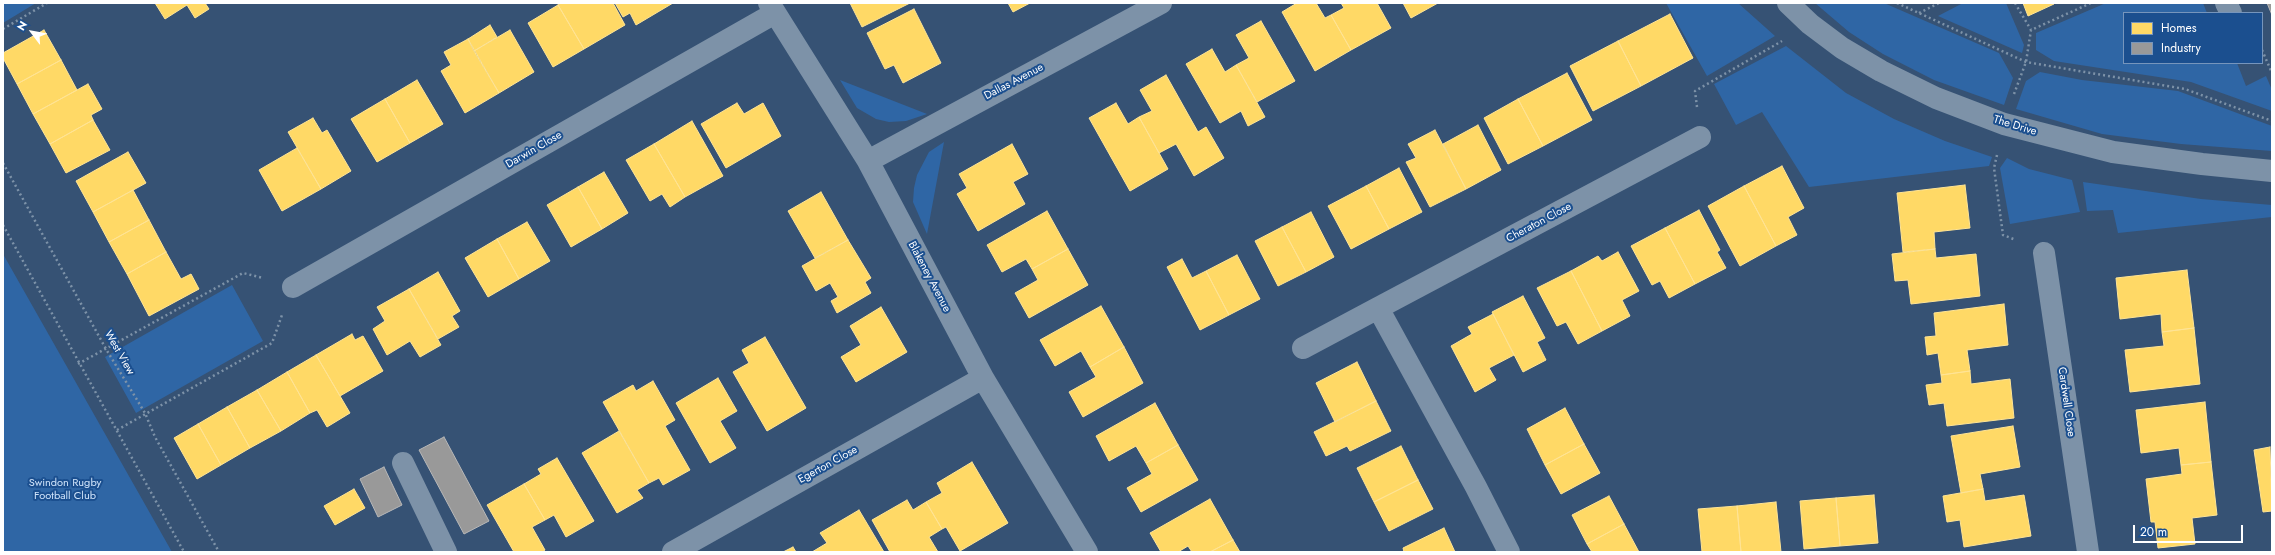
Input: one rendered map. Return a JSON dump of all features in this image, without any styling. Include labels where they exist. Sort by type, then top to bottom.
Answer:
[{"type":"street","name":"Dallas Avenue","points":[[868,161],[1161,3]]},
{"type":"street","name":"The Drive","points":[[1788,3],[1810,24],[1842,48],[1881,71],[1936,98],[2004,124],[2113,152],[2202,164],[2272,171]]},
{"type":"street","points":[[2226,3],[2230,12]]},
{"type":"street","name":"Blakeney Avenue","points":[[772,8],[868,161],[983,378],[1087,552]]},
{"type":"street","name":"Darwin Close","points":[[293,287],[772,8]]},
{"type":"street","name":"Cheraton Close","points":[[1303,348],[1700,137]]},
{"type":"street","name":"Cardwell Close","points":[[2044,253],[2088,552]]},
{"type":"street","points":[[1378,308],[1476,487],[1509,552]]},
{"type":"street","name":"Egerton Close","points":[[673,552],[983,378]]},
{"type":"street","points":[[403,463],[446,552]]},
{"type":"path","points":[[3,30],[47,3]]},
{"type":"path","points":[[1897,3],[2026,62],[2185,88],[2272,121]]},
{"type":"path","points":[[1919,13],[1939,3]]},
{"type":"path","points":[[2016,3],[2031,30],[2026,62],[2004,124],[1994,168],[2003,235],[2044,253]]},
{"type":"path","points":[[2031,30],[2091,3]]},
{"type":"path","points":[[1700,137],[1695,90],[1810,24]]},
{"type":"path","points":[[2263,52],[2272,73]]},
{"type":"path","name":"West View","points":[[3,163],[106,349],[145,413],[155,437],[219,552]]},
{"type":"path","points":[[3,225],[78,364],[117,430],[184,552]]},
{"type":"path","points":[[78,364],[243,273],[293,287],[272,343],[117,430]]},
{"type":"green space","points":[[3,3],[36,3],[3,23]]},
{"type":"green space","points":[[1666,3],[1738,3],[1775,36],[1707,76]]},
{"type":"green space","points":[[1815,3],[1884,3],[1999,53],[2013,78],[2004,105],[1934,80],[1883,54],[1849,32]]},
{"type":"green space","points":[[1963,3],[2006,3],[2024,45],[2022,53],[1938,16]]},
{"type":"green space","points":[[2106,3],[2203,3],[2207,12],[2123,12],[2123,64],[2237,64],[2246,86],[2266,76],[2272,90],[2272,111],[2191,82],[2054,61],[2036,50],[2036,33]]},
{"type":"green space","points":[[1786,46],[1846,93],[1894,119],[1945,141],[1992,157],[1989,166],[1809,187],[1762,112],[1736,125],[1714,84]]},
{"type":"green space","points":[[2040,72],[2082,80],[2178,91],[2272,126],[2272,151],[2181,144],[2102,134],[2016,109],[2026,81]]},
{"type":"green space","points":[[840,80],[927,114],[906,121],[889,122],[876,119],[857,108]]},
{"type":"green space","points":[[944,142],[927,234],[913,202],[914,188],[917,175],[929,152]]},
{"type":"green space","points":[[2007,158],[2029,169],[2072,180],[2080,212],[2010,224],[2000,168]]},
{"type":"green space","points":[[2083,182],[2201,199],[2272,205],[2272,217],[2118,233],[2113,210],[2087,211]]},
{"type":"green space","name":"Swindon Rugby Football Club","points":[[3,254],[172,552],[3,552]]},
{"type":"green space","points":[[232,285],[263,341],[136,413],[105,357]]},
{"type":"building: Homes","points":[[155,3],[205,3],[209,9],[195,18],[187,5],[165,19]]},
{"type":"building: Homes","points":[[561,3],[613,3],[625,25],[584,49],[558,5]]},
{"type":"building: Homes","points":[[615,3],[673,3],[636,25],[630,13],[623,17]]},
{"type":"building: Homes","points":[[850,3],[910,3],[862,27]]},
{"type":"building: Homes","points":[[1008,3],[1030,3],[1013,12]]},
{"type":"building: Homes","points":[[1297,3],[1316,3],[1325,18],[1331,15],[1351,50],[1315,71],[1282,12]]},
{"type":"building: Homes","points":[[1341,3],[1377,3],[1391,28],[1351,50],[1331,15],[1344,8]]},
{"type":"building: Homes","points":[[1403,3],[1438,3],[1411,18]]},
{"type":"building: Homes","points":[[2023,3],[2053,3],[2054,4],[2028,16]]},
{"type":"building: Homes","points":[[558,5],[584,49],[553,67],[528,23]]},
{"type":"building: Homes","points":[[914,9],[941,63],[903,83],[894,65],[885,69],[867,33]]},
{"type":"building: Homes","points":[[1670,14],[1693,58],[1641,86],[1618,41]]},
{"type":"building: Homes","points":[[1261,21],[1295,81],[1257,102],[1236,65],[1249,58],[1236,35]]},
{"type":"building: Homes","points":[[490,25],[497,37],[474,51],[468,39]]},
{"type":"building: Homes","points":[[44,30],[61,60],[17,84],[3,58],[3,53]]},
{"type":"building: Homes","points":[[510,30],[534,72],[499,93],[474,51]]},
{"type":"building: Homes","points":[[468,39],[499,93],[465,113],[441,71],[451,65],[444,52]]},
{"type":"building: Homes","points":[[1618,41],[1641,86],[1593,111],[1570,66]]},
{"type":"building: Homes","points":[[1212,49],[1225,72],[1236,65],[1265,117],[1248,126],[1241,111],[1220,123],[1186,64]]},
{"type":"building: Homes","points":[[61,60],[77,90],[33,114],[17,84]]},
{"type":"building: Homes","points":[[1567,73],[1592,120],[1543,146],[1518,99]]},
{"type":"building: Homes","points":[[1166,75],[1198,132],[1206,127],[1224,158],[1194,176],[1176,144],[1159,153],[1139,117],[1152,111],[1140,90]]},
{"type":"building: Homes","points":[[417,80],[443,124],[410,143],[385,99]]},
{"type":"building: Homes","points":[[88,84],[102,109],[91,115],[93,120],[50,144],[33,114]]},
{"type":"building: Homes","points":[[385,99],[410,143],[377,162],[351,119]]},
{"type":"building: Homes","points":[[1518,99],[1543,146],[1508,164],[1484,118]]},
{"type":"building: Homes","points":[[737,103],[744,114],[763,103],[781,136],[726,168],[701,124]]},
{"type":"building: Homes","points":[[1116,103],[1128,124],[1139,117],[1168,169],[1130,191],[1089,118]]},
{"type":"building: Homes","points":[[313,118],[322,133],[327,130],[351,171],[321,189],[288,132]]},
{"type":"building: Homes","points":[[93,120],[110,150],[66,173],[50,144]]},
{"type":"building: Homes","points":[[692,121],[723,176],[685,197],[654,144]]},
{"type":"building: Homes","points":[[1478,125],[1501,170],[1466,189],[1443,144]]},
{"type":"building: Homes","points":[[1435,130],[1466,189],[1430,207],[1406,162],[1416,158],[1408,144]]},
{"type":"building: Homes","points":[[654,144],[685,197],[670,207],[662,194],[650,201],[626,160]]},
{"type":"building: Homes","points":[[1012,144],[1028,174],[1013,182],[1025,204],[978,231],[957,194],[967,188],[959,174]]},
{"type":"building: Homes","points":[[297,148],[321,189],[282,211],[259,170]]},
{"type":"building: Homes","points":[[128,152],[146,183],[93,212],[76,181]]},
{"type":"building: Homes","points":[[1782,166],[1804,208],[1788,217],[1797,235],[1776,246],[1744,186]]},
{"type":"building: Homes","points":[[1399,168],[1422,212],[1389,229],[1366,186]]},
{"type":"building: Homes","points":[[604,172],[628,213],[602,229],[578,187]]},
{"type":"building: Homes","points":[[1965,185],[1970,228],[1934,232],[1935,249],[1903,252],[1897,193]]},
{"type":"building: Homes","points":[[1366,186],[1389,229],[1351,249],[1328,206]]},
{"type":"building: Homes","points":[[1744,186],[1776,246],[1740,266],[1708,206]]},
{"type":"building: Homes","points":[[578,187],[602,229],[571,247],[547,205]]},
{"type":"building: Homes","points":[[133,190],[149,220],[109,242],[93,212]]},
{"type":"building: Homes","points":[[821,192],[848,240],[815,258],[788,211]]},
{"type":"building: Homes","points":[[1699,210],[1720,250],[1717,252],[1726,268],[1695,284],[1665,228]]},
{"type":"building: Homes","points":[[1047,211],[1068,249],[1032,269],[1026,259],[1002,272],[987,245]]},
{"type":"building: Homes","points":[[1311,212],[1334,257],[1306,272],[1282,227]]},
{"type":"building: Homes","points":[[149,220],[166,252],[127,274],[109,242]]},
{"type":"building: Homes","points":[[527,222],[550,261],[519,279],[497,239]]},
{"type":"building: Homes","points":[[1282,227],[1306,272],[1278,286],[1255,241]]},
{"type":"building: Homes","points":[[1665,228],[1695,284],[1669,298],[1660,281],[1652,285],[1631,246]]},
{"type":"building: Homes","points":[[497,239],[519,279],[488,297],[465,258]]},
{"type":"building: Homes","points":[[848,240],[871,278],[865,282],[871,293],[837,313],[831,301],[838,297],[830,283],[816,291],[802,266]]},
{"type":"building: Homes","points":[[1068,249],[1088,285],[1029,318],[1015,293],[1038,280],[1032,269]]},
{"type":"building: Homes","points":[[1935,249],[1936,258],[1976,254],[1980,296],[1911,304],[1908,280],[1895,281],[1892,254]]},
{"type":"building: Homes","points":[[166,252],[181,279],[191,274],[199,289],[149,316],[127,274]]},
{"type":"building: Homes","points":[[1618,252],[1639,291],[1622,300],[1630,316],[1602,331],[1571,271],[1598,256],[1602,261]]},
{"type":"building: Homes","points":[[1237,255],[1260,299],[1229,315],[1206,271]]},
{"type":"building: Homes","points":[[1182,259],[1192,278],[1206,271],[1229,315],[1200,330],[1167,267]]},
{"type":"building: Homes","points":[[2187,270],[2194,328],[2162,332],[2161,314],[2120,319],[2116,278]]},
{"type":"building: Homes","points":[[1571,271],[1602,331],[1578,344],[1566,322],[1557,326],[1537,288]]},
{"type":"building: Homes","points":[[438,272],[460,311],[452,316],[459,327],[438,339],[409,289]]},
{"type":"building: Homes","points":[[409,289],[441,345],[420,357],[410,341],[387,355],[373,329],[385,321],[377,307]]},
{"type":"building: Homes","points":[[1523,296],[1545,338],[1537,342],[1546,360],[1523,372],[1492,312]]},
{"type":"building: Homes","points":[[2004,304],[2008,345],[1967,350],[1970,371],[1941,375],[1938,353],[1927,355],[1925,337],[1936,336],[1934,313]]},
{"type":"building: Homes","points":[[1101,306],[1124,347],[1090,367],[1081,351],[1055,366],[1040,340]]},
{"type":"building: Homes","points":[[881,307],[907,352],[856,382],[841,357],[861,345],[850,326]]},
{"type":"building: Homes","points":[[1493,314],[1514,355],[1489,368],[1496,380],[1475,392],[1451,346],[1472,334],[1468,327]]},
{"type":"building: Homes","points":[[2194,328],[2200,384],[2130,392],[2125,350],[2164,346],[2162,332]]},
{"type":"building: Homes","points":[[352,334],[355,340],[363,336],[383,371],[340,396],[316,355]]},
{"type":"building: Homes","points":[[765,337],[806,408],[767,431],[733,372],[749,363],[742,350]]},
{"type":"building: Homes","points":[[1124,347],[1143,383],[1083,417],[1069,392],[1096,377],[1090,367]]},
{"type":"building: Homes","points":[[316,355],[350,413],[327,427],[317,410],[310,413],[287,372]]},
{"type":"building: Homes","points":[[1357,362],[1376,401],[1335,422],[1316,383]]},
{"type":"building: Homes","points":[[1970,371],[1971,384],[2010,379],[2014,418],[1947,426],[1944,403],[1929,405],[1926,385],[1942,383],[1941,375]]},
{"type":"building: Homes","points":[[287,372],[310,413],[281,431],[257,390]]},
{"type":"building: Homes","points":[[718,378],[737,411],[720,421],[736,448],[710,463],[676,403]]},
{"type":"building: Homes","points":[[653,381],[675,420],[665,426],[690,470],[663,485],[659,478],[649,483],[603,402],[633,385],[636,391]]},
{"type":"building: Homes","points":[[257,390],[281,431],[250,448],[227,407]]},
{"type":"building: Homes","points":[[1376,401],[1391,431],[1350,451],[1347,446],[1326,456],[1314,432]]},
{"type":"building: Homes","points":[[2205,402],[2211,462],[2181,465],[2179,448],[2141,453],[2136,410]]},
{"type":"building: Homes","points":[[1155,403],[1178,445],[1146,463],[1136,446],[1109,461],[1096,436]]},
{"type":"building: Homes","points":[[227,407],[250,448],[221,465],[198,424]]},
{"type":"building: Homes","points":[[1565,408],[1584,444],[1545,465],[1527,429]]},
{"type":"building: Homes","points":[[198,424],[221,465],[197,479],[174,438]]},
{"type":"building: Homes","points":[[2013,426],[2020,467],[1980,474],[1983,489],[1961,493],[1951,436]]},
{"type":"building: Homes","points":[[619,431],[649,483],[637,490],[643,498],[617,513],[582,453]]},
{"type":"building: Homes","points":[[1584,444],[1600,473],[1561,494],[1545,465]]},
{"type":"building: Homes","points":[[1178,445],[1198,480],[1141,512],[1127,488],[1152,474],[1146,463]]},
{"type":"building: Homes","points":[[1401,446],[1418,480],[1374,502],[1357,468]]},
{"type":"building: Homes","points":[[2270,447],[2272,511],[2263,512],[2254,450]]},
{"type":"building: Homes","points":[[557,458],[594,521],[566,537],[554,515],[545,520],[524,484],[541,474],[538,469]]},
{"type":"building: Homes","points":[[972,462],[1008,523],[960,551],[946,527],[942,529],[926,502],[942,493],[937,483]]},
{"type":"building: Homes","points":[[2211,462],[2217,515],[2192,518],[2195,544],[2158,548],[2155,522],[2151,522],[2146,479],[2182,474],[2181,465]]},
{"type":"building: Homes","points":[[1418,480],[1433,509],[1389,531],[1374,502]]},
{"type":"building: Homes","points":[[524,484],[545,520],[532,527],[545,550],[542,552],[514,552],[487,505]]},
{"type":"building: Homes","points":[[354,489],[365,508],[335,525],[324,506]]},
{"type":"building: Homes","points":[[1983,489],[1985,501],[2024,495],[2031,536],[1964,547],[1960,520],[1947,522],[1943,496]]},
{"type":"building: Homes","points":[[1874,495],[1878,543],[1840,546],[1836,498]]},
{"type":"building: Homes","points":[[1609,496],[1624,524],[1587,544],[1572,515]]},
{"type":"building: Homes","points":[[1836,498],[1840,546],[1804,549],[1800,501]]},
{"type":"building: Homes","points":[[1210,499],[1233,540],[1210,552],[1192,552],[1188,546],[1178,552],[1161,552],[1150,533]]},
{"type":"building: Homes","points":[[907,500],[913,510],[926,502],[942,529],[929,537],[938,552],[890,552],[872,520]]},
{"type":"building: Homes","points":[[1776,502],[1781,552],[1741,552],[1737,506]]},
{"type":"building: Homes","points":[[1737,506],[1741,552],[1702,552],[1698,509]]},
{"type":"building: Homes","points":[[859,510],[884,552],[812,552],[827,543],[820,533]]},
{"type":"building: Homes","points":[[1624,524],[1639,552],[1592,552],[1587,544]]},
{"type":"building: Homes","points":[[1444,528],[1455,552],[1404,552],[1403,548]]},
{"type":"building: Homes","points":[[1233,540],[1240,552],[1210,552]]},
{"type":"building: Homes","points":[[793,547],[796,552],[783,552]]},
{"type":"building: Industry","points":[[2267,3],[2272,3],[2272,15]]},
{"type":"building: Industry","points":[[444,437],[489,521],[464,534],[419,450]]},
{"type":"building: Industry","points":[[384,467],[402,505],[378,517],[360,479]]}]
